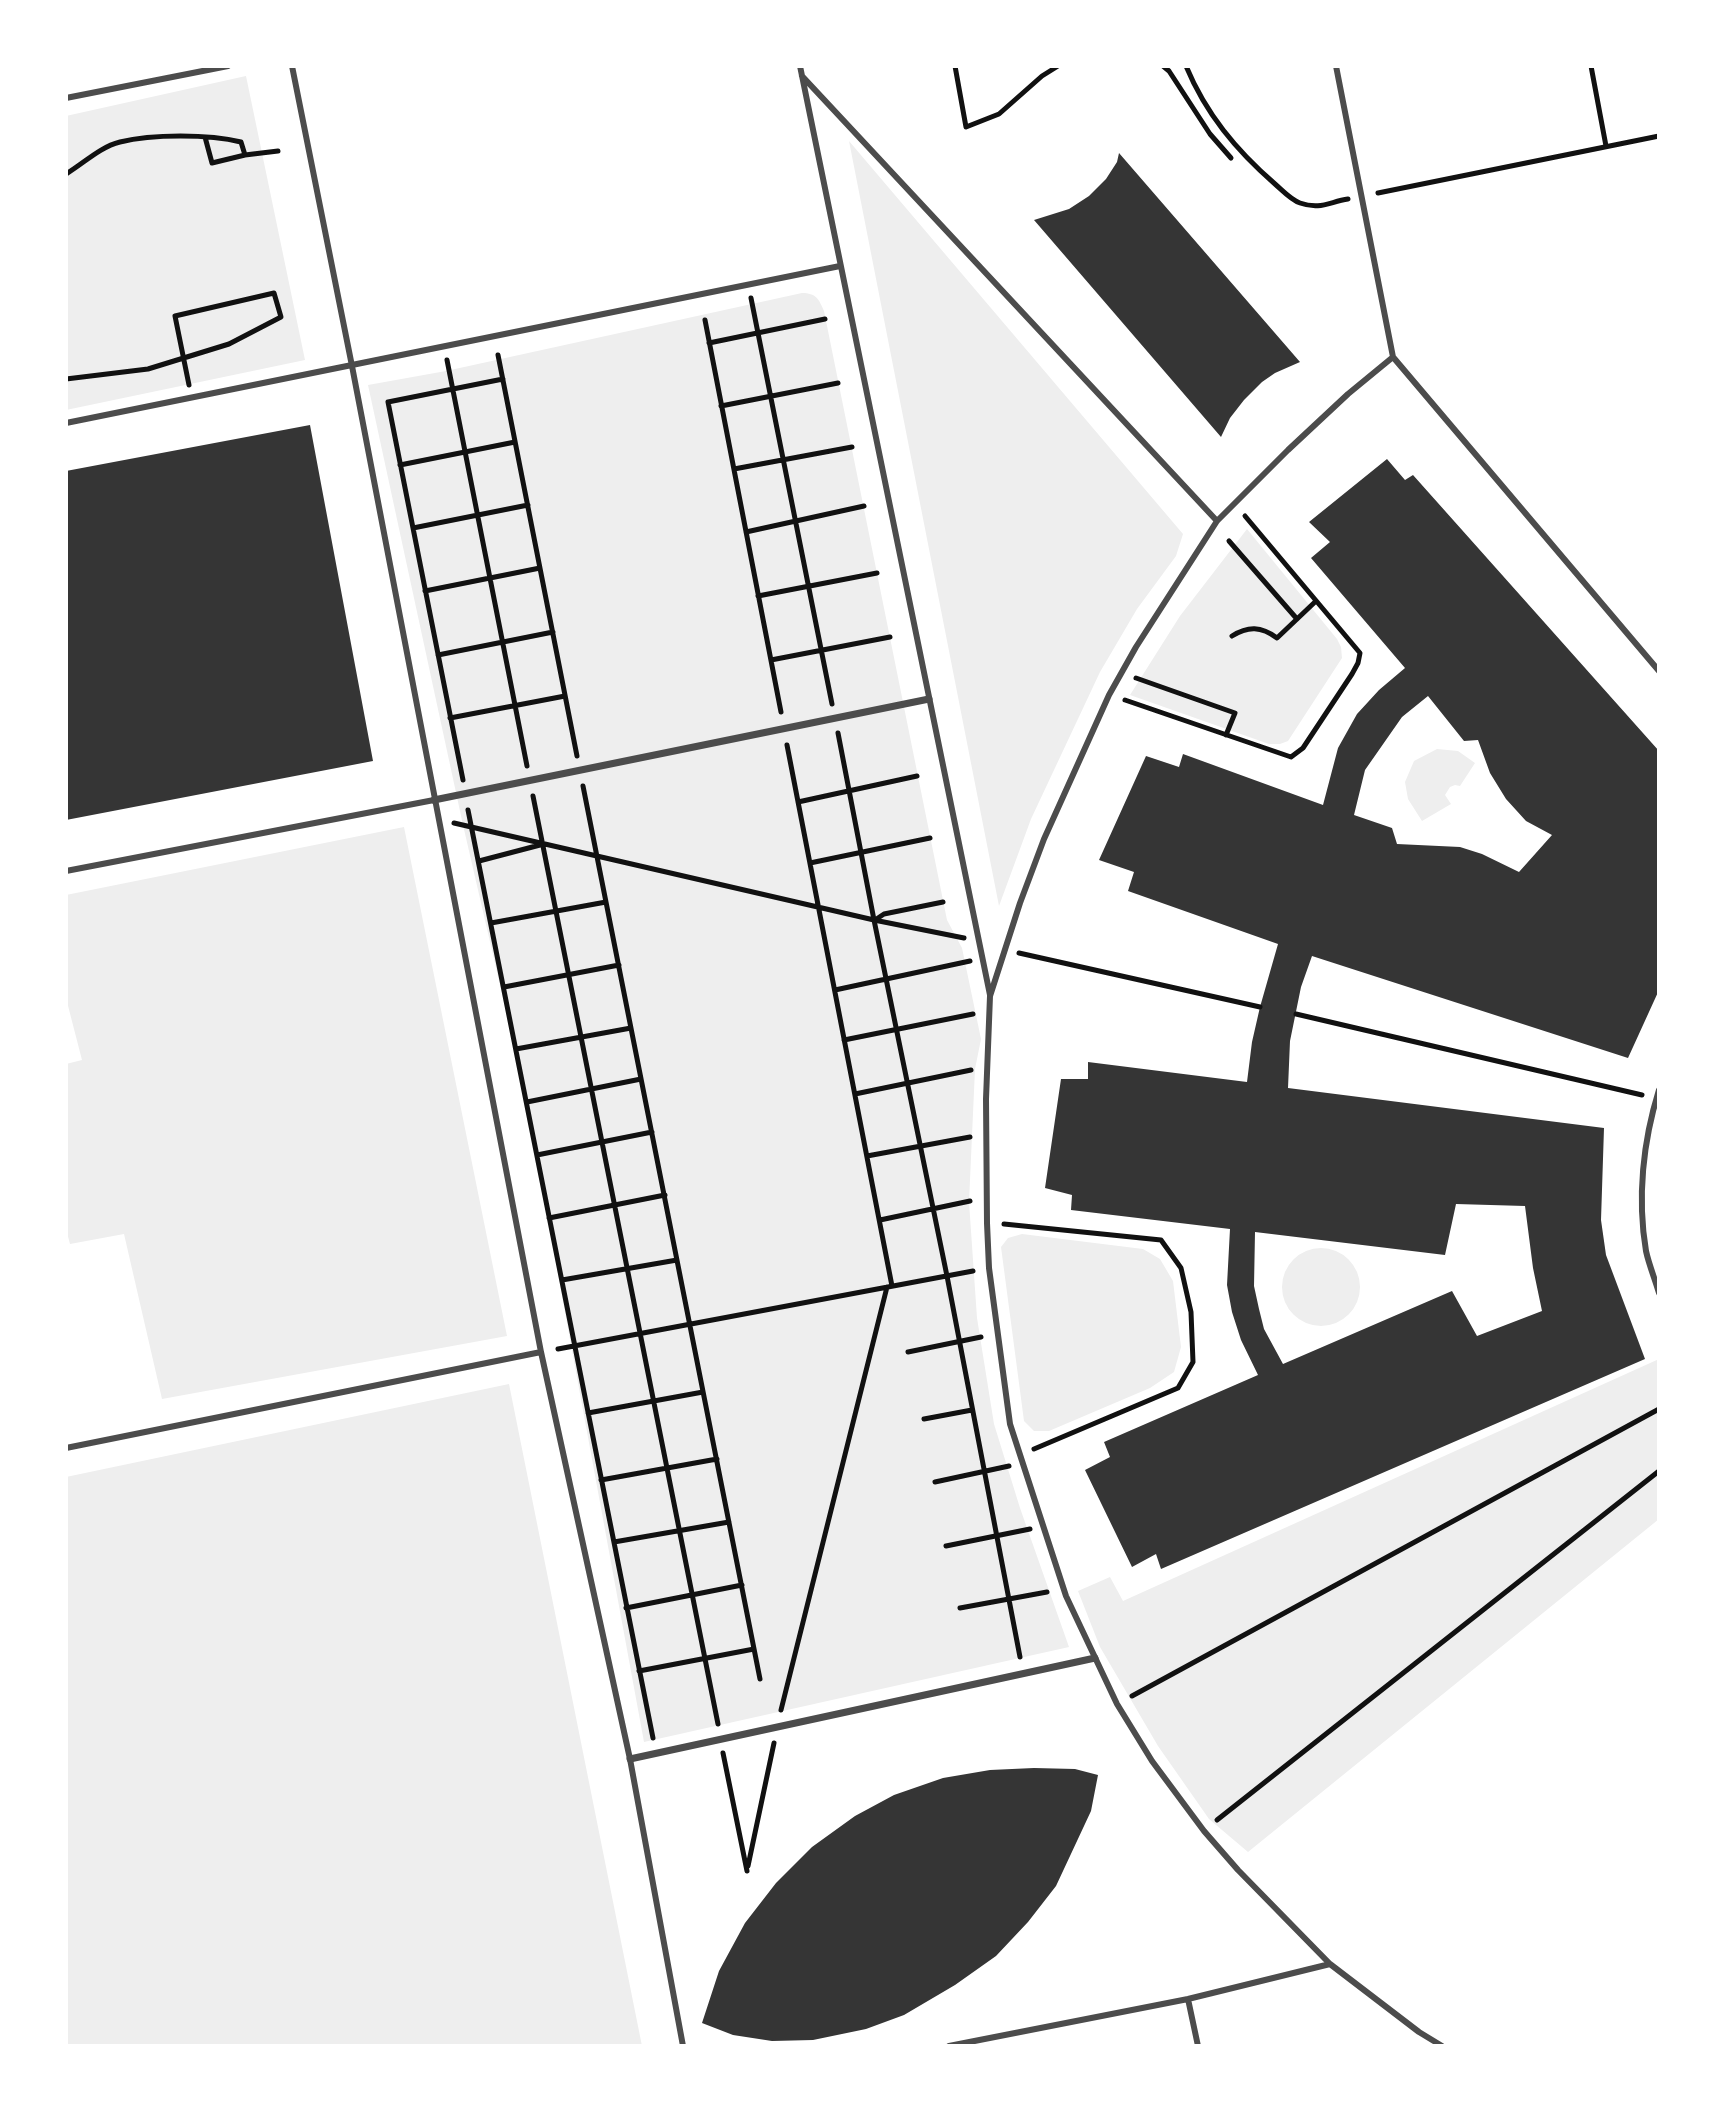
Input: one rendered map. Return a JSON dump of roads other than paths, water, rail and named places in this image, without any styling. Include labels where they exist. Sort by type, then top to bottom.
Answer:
[{"type":"street","points":[[434,800],[929,699]]},
{"type":"street","points":[[630,1759],[1095,1658]]},
{"type":"lane","points":[[66,98],[228,66]]},
{"type":"lane","points":[[292,66],[541,1352],[630,1759],[683,2046]]},
{"type":"lane","points":[[800,66],[990,996],[986,1134],[989,1268],[1010,1424],[1021,1459],[1064,1589],[1117,1704],[1152,1761],[1204,1831],[1238,1870],[1330,1964],[1442,2046]]},
{"type":"lane","points":[[1336,66],[1393,357],[1659,671]]},
{"type":"lane","points":[[802,76],[1217,521]]},
{"type":"lane","points":[[66,423],[840,266]]},
{"type":"lane","points":[[990,996],[1044,839],[1109,695],[1136,647],[1217,521],[1328,413],[1393,357]]},
{"type":"lane","points":[[66,871],[434,800]]},
{"type":"lane","points":[[1659,1090],[1640,1191],[1646,1252],[1659,1293]]},
{"type":"lane","points":[[66,1448],[541,1352]]},
{"type":"lane","points":[[949,2046],[1188,1999],[1330,1964]]},
{"type":"lane","points":[[1188,1999],[1198,2046]]}]
